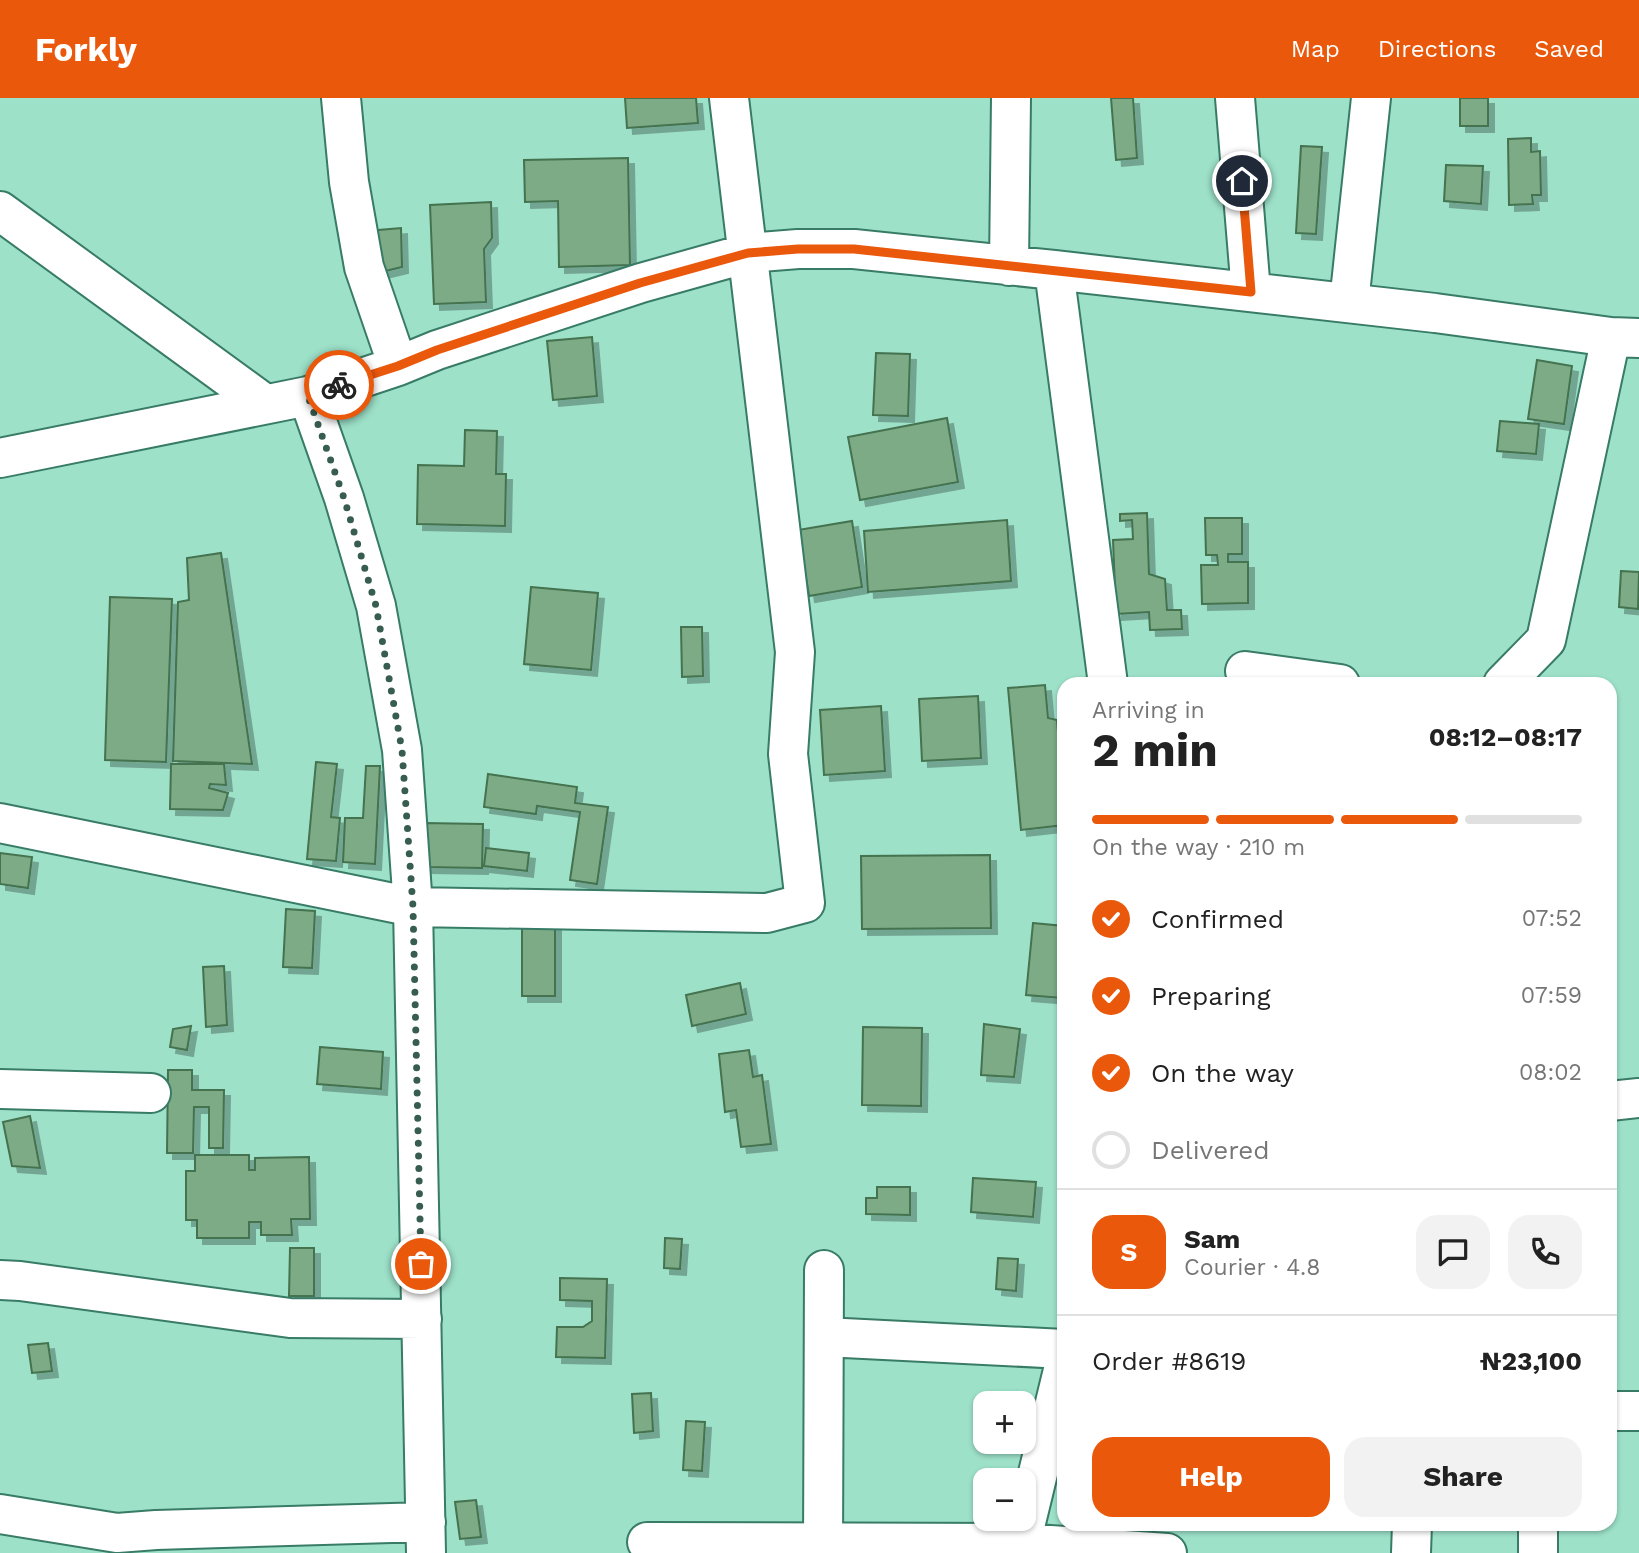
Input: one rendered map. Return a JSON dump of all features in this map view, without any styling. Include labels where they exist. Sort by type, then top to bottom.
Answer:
[{"type":"street","points":[[341,98],[349,182],[364,267],[398,366]]},
{"type":"street","points":[[0,823],[413,907],[767,913],[805,903],[788,754],[794,652],[729,98]]},
{"type":"street","points":[[1009,266],[1011,98]]},
{"type":"street","points":[[1235,98],[1251,292]]},
{"type":"street","points":[[1349,303],[1371,98]]},
{"type":"street","points":[[0,211],[265,404]]},
{"type":"street","points":[[0,458],[308,396],[640,283],[748,253],[798,249],[854,249],[1054,270],[1625,337],[1546,640],[1510,677]]},
{"type":"street","points":[[1054,270],[1107,677]]},
{"type":"street","points":[[0,1514],[117,1533],[156,1530],[426,1538],[413,907],[402,750],[376,606],[344,498],[308,396]]},
{"type":"street","points":[[1245,671],[1289,677]]},
{"type":"street","points":[[0,1089],[151,1093]]},
{"type":"street","points":[[1617,1100],[1639,1098]]},
{"type":"street","points":[[823,1548],[824,1270]]},
{"type":"street","points":[[0,1280],[290,1318],[422,1319]]},
{"type":"street","points":[[824,1337],[1057,1349]]},
{"type":"street","points":[[1021,1548],[1057,1396]]},
{"type":"street","points":[[1617,1411],[1639,1411]]},
{"type":"street","points":[[1411,1553],[1412,1531]]},
{"type":"street","points":[[1538,1531],[1538,1553]]},
{"type":"street","points":[[647,1542],[823,1548],[1021,1548],[1167,1553]]},
{"type":"building","points":[[625,98],[696,98],[698,123],[627,128]]},
{"type":"building","points":[[1111,98],[1133,98],[1137,158],[1116,160]]},
{"type":"building","points":[[1460,98],[1488,98],[1488,126],[1460,126]]},
{"type":"building","points":[[1531,138],[1531,152],[1540,151],[1541,195],[1532,195],[1533,204],[1509,205],[1508,139]]},
{"type":"building","points":[[1301,146],[1322,147],[1316,234],[1296,233]]},
{"type":"building","points":[[628,158],[630,265],[559,267],[558,201],[525,202],[524,160]]},
{"type":"building","points":[[1446,165],[1483,166],[1481,204],[1444,201]]},
{"type":"building","points":[[491,202],[492,238],[484,249],[486,302],[434,304],[430,205]]},
{"type":"building","points":[[401,228],[402,267],[373,274],[367,231]]},
{"type":"building","points":[[592,337],[597,396],[553,400],[547,341]]},
{"type":"building","points":[[876,353],[910,354],[908,416],[873,415]]},
{"type":"building","points":[[1537,360],[1572,366],[1564,424],[1528,419]]},
{"type":"building","points":[[947,418],[958,482],[860,500],[848,437]]},
{"type":"building","points":[[1500,421],[1539,424],[1536,454],[1497,451]]},
{"type":"building","points":[[465,430],[497,431],[496,474],[506,474],[505,526],[417,524],[418,465],[464,466]]},
{"type":"building","points":[[1147,513],[1149,574],[1165,579],[1167,610],[1181,610],[1182,629],[1150,630],[1149,612],[1116,614],[1113,540],[1133,539],[1132,520],[1120,521],[1120,514]]},
{"type":"building","points":[[1205,518],[1242,518],[1242,554],[1228,554],[1228,562],[1248,562],[1248,603],[1202,604],[1201,565],[1218,565],[1217,555],[1206,555]]},
{"type":"building","points":[[1007,520],[1011,581],[868,592],[864,531]]},
{"type":"building","points":[[852,521],[862,587],[809,596],[798,530]]},
{"type":"building","points":[[221,553],[252,764],[173,761],[178,602],[189,600],[187,558]]},
{"type":"building","points":[[1621,571],[1639,572],[1638,609],[1619,607]]},
{"type":"building","points":[[531,587],[598,593],[591,670],[524,664]]},
{"type":"building","points":[[110,597],[172,599],[166,762],[105,760]]},
{"type":"building","points":[[681,627],[702,627],[703,676],[682,677]]},
{"type":"building","points":[[1045,685],[1048,718],[1057,720],[1057,826],[1021,830],[1008,688]]},
{"type":"building","points":[[978,696],[981,758],[922,761],[919,699]]},
{"type":"building","points":[[881,706],[885,771],[824,775],[820,710]]},
{"type":"building","points":[[316,762],[337,764],[331,817],[340,818],[336,861],[307,859]]},
{"type":"building","points":[[171,764],[224,764],[226,785],[210,784],[209,788],[228,793],[223,810],[170,809]]},
{"type":"building","points":[[366,766],[380,766],[375,864],[343,862],[345,818],[363,818]]},
{"type":"building","points":[[488,774],[577,787],[575,803],[608,807],[597,884],[570,880],[580,812],[537,806],[536,814],[484,807]]},
{"type":"building","points":[[424,823],[483,824],[482,868],[424,867]]},
{"type":"building","points":[[486,848],[529,853],[527,871],[484,866]]},
{"type":"building","points":[[0,853],[32,857],[28,888],[0,884]]},
{"type":"building","points":[[990,855],[991,928],[862,929],[861,856]]},
{"type":"building","points":[[286,909],[315,911],[312,968],[283,967]]},
{"type":"building","points":[[522,917],[555,917],[555,996],[522,996]]},
{"type":"building","points":[[1033,923],[1057,925],[1057,998],[1026,995]]},
{"type":"building","points":[[224,966],[227,1025],[206,1027],[203,967]]},
{"type":"building","points":[[740,983],[746,1014],[692,1026],[686,995]]},
{"type":"building","points":[[984,1024],[1020,1029],[1014,1077],[981,1075]]},
{"type":"building","points":[[191,1026],[187,1050],[170,1047],[173,1029]]},
{"type":"building","points":[[863,1027],[922,1028],[921,1106],[862,1105]]},
{"type":"building","points":[[320,1047],[383,1052],[381,1089],[317,1084]]},
{"type":"building","points":[[749,1050],[753,1077],[762,1075],[771,1144],[741,1147],[736,1110],[725,1112],[719,1054]]},
{"type":"building","points":[[168,1070],[192,1070],[192,1090],[224,1090],[223,1148],[209,1148],[209,1107],[194,1107],[193,1153],[167,1153]]},
{"type":"building","points":[[30,1116],[40,1168],[12,1166],[3,1122]]},
{"type":"building","points":[[195,1155],[249,1155],[249,1170],[255,1170],[255,1158],[309,1157],[310,1219],[291,1219],[292,1235],[261,1235],[261,1222],[249,1222],[249,1238],[197,1238],[197,1220],[186,1220],[186,1171],[195,1171]]},
{"type":"building","points":[[973,1178],[1036,1182],[1033,1217],[971,1212]]},
{"type":"building","points":[[877,1187],[910,1187],[910,1215],[866,1214],[866,1198],[877,1198]]},
{"type":"building","points":[[665,1238],[682,1239],[680,1269],[664,1268]]},
{"type":"building","points":[[290,1248],[314,1248],[314,1296],[289,1296]]},
{"type":"building","points":[[998,1258],[1018,1259],[1016,1291],[996,1289]]},
{"type":"building","points":[[560,1278],[607,1279],[605,1358],[556,1357],[557,1327],[583,1327],[592,1321],[592,1301],[560,1300]]},
{"type":"building","points":[[48,1343],[52,1371],[32,1373],[28,1345]]},
{"type":"building","points":[[651,1393],[653,1431],[634,1433],[632,1394]]},
{"type":"building","points":[[686,1421],[705,1422],[702,1471],[683,1470]]},
{"type":"building","points":[[476,1500],[481,1537],[460,1539],[455,1502]]},
{"type":"way so far","points":[[339,385],[308,396],[344,498],[376,606],[402,750],[413,907],[421,1264]]},
{"type":"route","points":[[339,385],[640,283],[748,253],[798,249],[854,249],[1251,292],[1242,181]]}]
